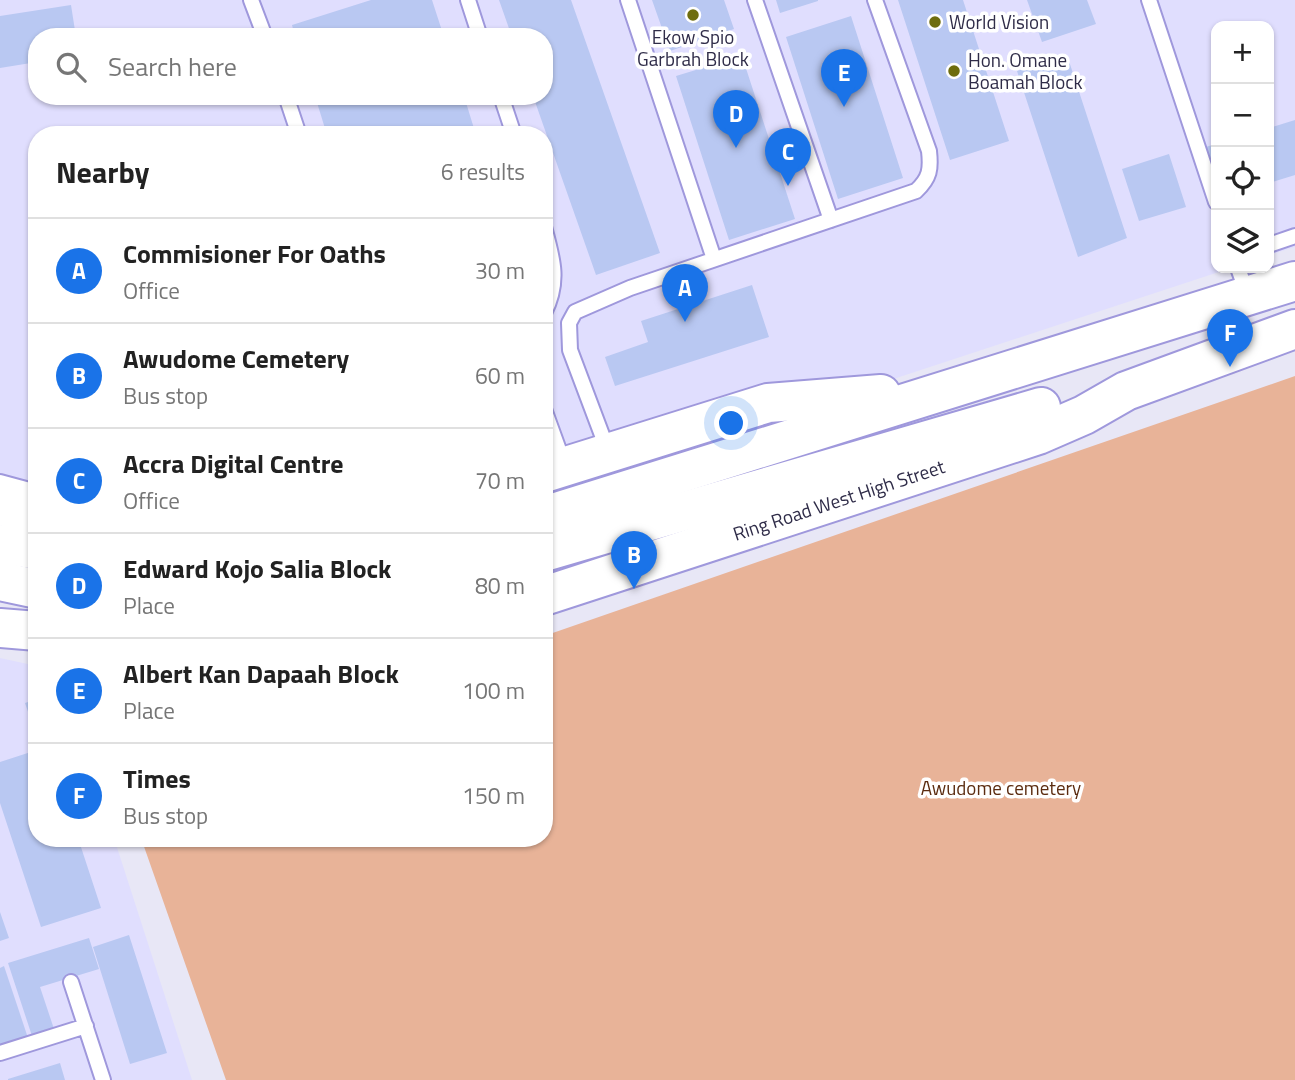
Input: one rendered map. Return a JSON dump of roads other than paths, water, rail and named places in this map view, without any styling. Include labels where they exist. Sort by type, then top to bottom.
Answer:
[{"type":"main road","points":[[553,513],[942,390],[1244,282],[1295,281]]},
{"type":"main road","name":"Ring Road West High Street","points":[[553,549],[1043,407],[1126,391],[1295,329]]},
{"type":"main road","points":[[553,457],[608,451],[768,403],[942,390]]},
{"type":"main road","name":"Ring Road West High Street","points":[[553,593],[1013,444],[1084,415],[1126,391]]},
{"type":"main road","points":[[0,506],[28,512]]},
{"type":"main road","points":[[0,628],[28,630]]},
{"type":"lane","points":[[251,0],[262,28]]},
{"type":"lane","points":[[468,0],[477,28]]},
{"type":"lane","points":[[628,0],[714,259]]},
{"type":"lane","points":[[755,0],[831,220]]},
{"type":"lane","points":[[608,451],[570,350],[569,323],[575,312],[584,306],[714,259],[916,191],[931,169],[929,150],[875,0]]},
{"type":"lane","points":[[1149,0],[1211,187]]},
{"type":"lane","points":[[289,105],[296,126]]},
{"type":"lane","points":[[503,105],[511,126]]},
{"type":"lane","points":[[1274,243],[1295,236]]},
{"type":"lane","points":[[553,258],[553,288]]},
{"type":"lane","points":[[0,482],[28,490]]},
{"type":"lane","points":[[71,982],[103,1080]]},
{"type":"lane","points":[[0,1053],[86,1026]]},
{"type":"place","name":"Ekow Spio Garbrah Block","points":[[693,15]]},
{"type":"place","name":"World Vision","points":[[935,22]]},
{"type":"place","name":"Hon. Omane Boamah Block","points":[[954,71]]},
{"type":"place","name":"Albert Kan Dapaah Block","points":[[844,107]]},
{"type":"place","name":"Edward Kojo Salia Block","points":[[736,148]]},
{"type":"place","name":"Accra Digital Centre","points":[[788,186]]},
{"type":"place","name":"Commisioner For Oaths","points":[[685,322]]},
{"type":"place","name":"Times","points":[[1230,367]]},
{"type":"place","name":"Awudome Cemetery","points":[[634,589]]},
{"type":"park label","name":"Awudome cemetery","points":[[1001,788]]}]
